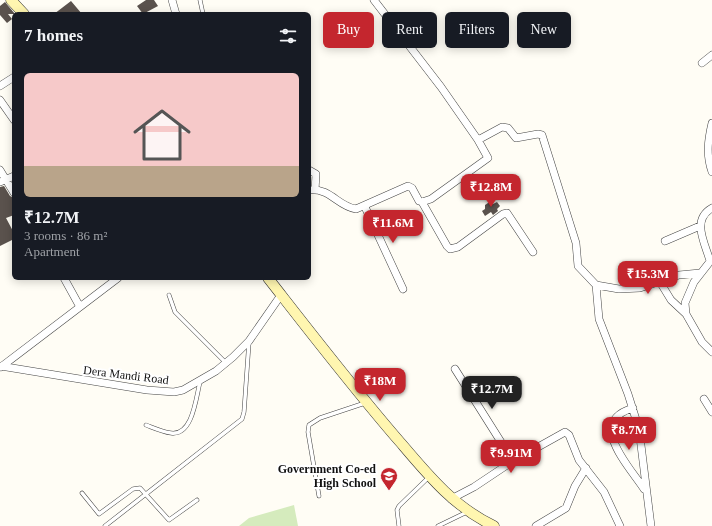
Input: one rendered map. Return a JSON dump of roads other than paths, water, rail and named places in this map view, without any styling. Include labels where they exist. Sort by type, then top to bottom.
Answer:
[{"type":"street","points":[[13,0],[22,12]]},
{"type":"street","points":[[172,0],[175,12]]},
{"type":"street","points":[[374,0],[441,87],[488,155],[487,160],[431,199],[422,202]]},
{"type":"street","points":[[702,63],[712,55]]},
{"type":"street","points":[[0,86],[12,78]]},
{"type":"street","points":[[0,100],[12,117]]},
{"type":"street","points":[[712,123],[707,143],[708,163],[712,172]]},
{"type":"street","points":[[478,140],[502,127],[508,128],[516,138],[538,134],[542,135],[576,243],[578,266],[596,285],[619,289],[640,288],[679,275],[700,273]]},
{"type":"street","points":[[0,170],[3,181],[12,191]]},
{"type":"street","points":[[311,171],[316,174],[312,190],[333,196],[350,208],[356,209],[365,207],[408,186],[412,188],[450,249],[458,247],[503,214],[508,213],[533,252]]},
{"type":"street","points":[[365,207],[403,289]]},
{"type":"street","points":[[686,314],[685,303],[689,291],[700,273],[711,260],[700,226],[702,217],[712,208]]},
{"type":"street","points":[[665,242],[700,226]]},
{"type":"street","points":[[65,280],[80,307]]},
{"type":"street","points":[[0,367],[115,280]]},
{"type":"street","points":[[270,280],[366,403],[429,476],[451,499],[468,512],[494,526]]},
{"type":"street","points":[[660,282],[671,300],[686,314],[702,342],[712,352]]},
{"type":"street","points":[[596,285],[599,319],[633,408],[641,442],[643,475],[651,526]]},
{"type":"street","name":"Dera Mandi Road","points":[[0,367],[160,392],[183,390],[200,381],[226,363],[249,341],[281,295]]},
{"type":"street","points":[[455,369],[513,461]]},
{"type":"street","points":[[704,399],[712,412]]},
{"type":"street","points":[[633,408],[623,411],[611,424],[612,441],[647,493]]},
{"type":"street","points":[[451,499],[474,487],[513,461],[565,432],[569,435],[579,460],[604,492],[620,526]]},
{"type":"street","points":[[536,526],[566,508],[575,486],[586,468]]},
{"type":"lane","points":[[200,0],[203,12]]},
{"type":"lane","points":[[169,296],[175,312],[226,363]]},
{"type":"lane","points":[[105,526],[242,419],[244,412],[249,341]]},
{"type":"lane","points":[[146,425],[170,433],[176,433],[182,430],[192,414],[200,381]]},
{"type":"lane","points":[[319,496],[308,432],[309,425],[314,421],[366,403]]},
{"type":"lane","points":[[399,526],[397,510],[399,506],[429,476]]},
{"type":"lane","points":[[82,493],[99,514],[133,489],[140,488],[147,493],[169,520],[197,500]]},
{"type":"lane","points":[[438,526],[468,512]]},
{"type":"place","name":"Government Co-ed High School","points":[[389,491]]}]
